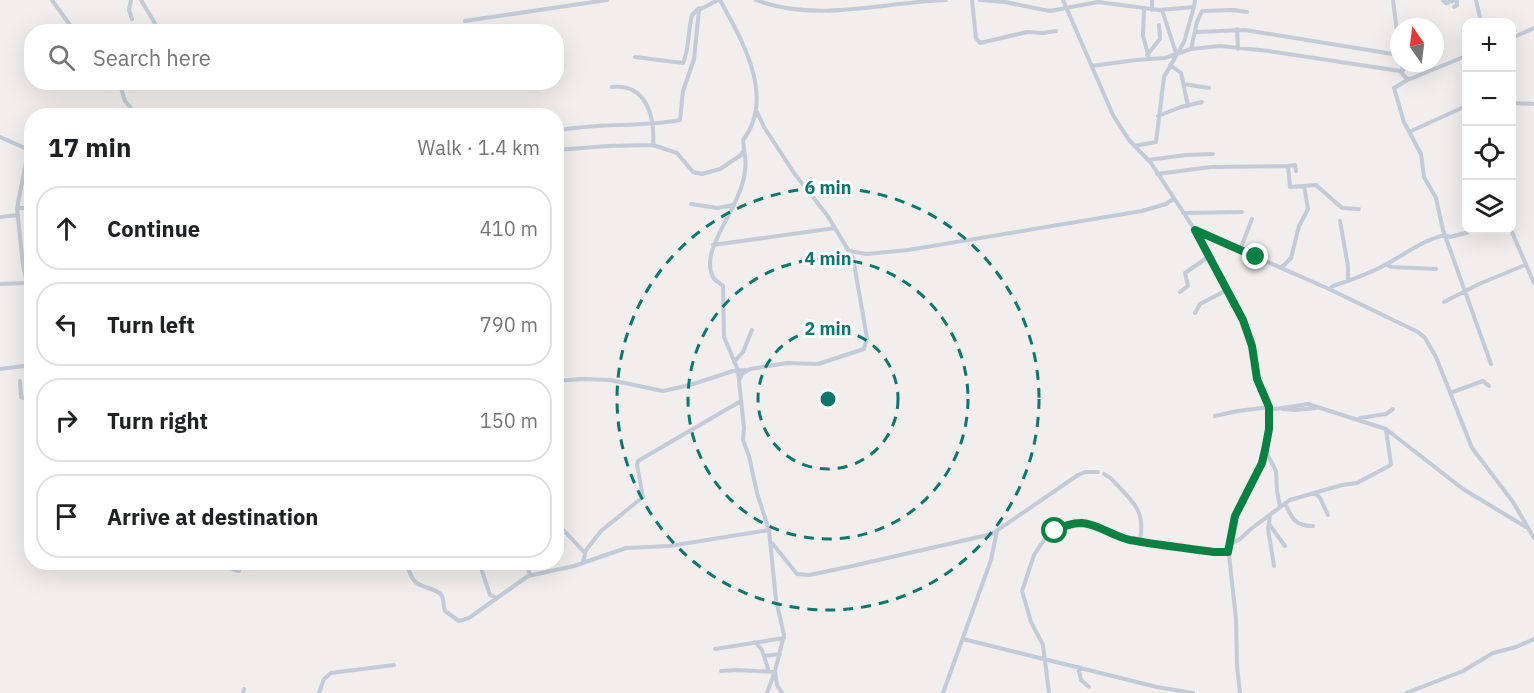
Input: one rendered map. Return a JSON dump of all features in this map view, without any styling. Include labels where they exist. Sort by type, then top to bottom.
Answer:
[{"type":"street","points":[[52,0],[69,24]]},
{"type":"street","points":[[131,0],[129,9],[132,19]]},
{"type":"street","points":[[141,0],[155,24]]},
{"type":"street","points":[[465,21],[607,0]]},
{"type":"street","points":[[635,57],[683,63],[687,55],[687,40],[692,15],[700,8],[719,0],[744,44],[756,87],[757,112],[752,130],[743,140],[746,174],[735,205],[711,253],[712,274],[715,280],[723,286],[724,338],[738,370],[743,440],[769,530],[776,600],[784,638],[767,693]]},
{"type":"street","points":[[756,0],[784,8],[824,10],[946,0]]},
{"type":"street","points":[[972,0],[975,36],[980,43],[1027,32],[1056,31]]},
{"type":"street","points":[[980,0],[1005,2],[1044,10],[1067,9],[1101,2],[1152,10],[1194,7]]},
{"type":"street","points":[[1063,0],[1113,115],[1134,146],[1148,160],[1195,230],[1243,320],[1252,346],[1257,379],[1269,408],[1269,429],[1262,463],[1235,516],[1228,546],[1236,612],[1240,693]]},
{"type":"street","points":[[1152,0],[1152,10]]},
{"type":"street","points":[[1134,146],[1156,142],[1164,76],[1187,36],[1195,0]]},
{"type":"street","points":[[1393,0],[1395,18]]},
{"type":"street","points":[[1443,0],[1446,3],[1456,0],[1457,5],[1454,8]]},
{"type":"street","points":[[1476,0],[1480,18]]},
{"type":"street","points":[[564,130],[680,120],[683,91],[694,59],[700,8]]},
{"type":"street","points":[[1144,9],[1143,36],[1147,57]]},
{"type":"street","points":[[1162,10],[1178,52]]},
{"type":"street","points":[[1191,49],[1202,11],[1247,12]]},
{"type":"street","points":[[1147,57],[1160,39],[1158,25]]},
{"type":"street","points":[[1516,36],[1534,28]]},
{"type":"street","points":[[1196,32],[1237,29],[1390,54]]},
{"type":"street","points":[[1237,29],[1238,49]]},
{"type":"street","points":[[1092,66],[1147,57],[1166,58],[1191,49],[1220,46],[1279,52],[1390,70]]},
{"type":"street","points":[[1462,58],[1394,88],[1409,132],[1421,154],[1424,177],[1436,198],[1445,235],[1491,364]]},
{"type":"street","points":[[1170,64],[1180,71],[1188,106]]},
{"type":"street","points":[[1403,72],[1406,78],[1410,79]]},
{"type":"street","points":[[1184,84],[1209,88]]},
{"type":"street","points":[[612,87],[629,89],[640,94],[648,108],[652,124],[653,146]]},
{"type":"street","points":[[122,90],[125,101],[131,108]]},
{"type":"street","points":[[1158,116],[1202,102]]},
{"type":"street","points":[[1516,103],[1534,104]]},
{"type":"street","points":[[1409,132],[1462,108]]},
{"type":"street","points":[[564,380],[610,380],[663,391],[738,370],[783,363],[818,364],[864,349],[867,343],[867,333],[855,263],[835,228],[762,124],[757,112]]},
{"type":"street","points":[[0,137],[24,149]]},
{"type":"street","points":[[564,149],[653,146],[677,153],[693,172],[702,174],[720,169],[741,155],[744,150]]},
{"type":"street","points":[[1148,160],[1213,154]]},
{"type":"street","points":[[1157,174],[1211,167],[1295,165],[1296,171]]},
{"type":"street","points":[[1288,166],[1290,187],[1317,186],[1342,208],[1359,209]]},
{"type":"street","points":[[24,172],[17,208],[24,270]]},
{"type":"street","points":[[1281,268],[1291,258],[1298,229],[1308,209],[1304,186]]},
{"type":"street","points":[[848,250],[867,254],[913,250],[1146,210],[1173,199]]},
{"type":"street","points":[[691,204],[717,208],[735,205]]},
{"type":"street","points":[[17,208],[24,208]]},
{"type":"street","points":[[1182,213],[1242,212]]},
{"type":"street","points":[[0,217],[18,215]]},
{"type":"street","points":[[1240,250],[1252,219]]},
{"type":"street","points":[[1340,220],[1348,266],[1348,281]]},
{"type":"street","points":[[713,245],[835,228]]},
{"type":"street","points":[[1195,230],[1329,289],[1420,333],[1434,352],[1475,455],[1513,502],[1534,538]]},
{"type":"street","points":[[1329,289],[1386,264],[1412,248],[1445,235],[1450,237],[1462,234]]},
{"type":"street","points":[[1512,234],[1534,283]]},
{"type":"street","points":[[1180,292],[1188,286],[1185,273],[1208,257]]},
{"type":"street","points":[[1386,264],[1391,267],[1436,269]]},
{"type":"street","points":[[1444,302],[1525,265]]},
{"type":"street","points":[[0,284],[24,283]]},
{"type":"street","points":[[1195,313],[1200,304],[1227,290]]},
{"type":"street","points":[[734,362],[743,352],[752,330]]},
{"type":"street","points":[[0,369],[24,366]]},
{"type":"street","points":[[739,381],[747,370]]},
{"type":"street","points":[[20,381],[21,397],[24,398]]},
{"type":"street","points":[[1450,393],[1483,381],[1489,386]]},
{"type":"street","points":[[583,563],[584,552],[605,527],[643,497],[638,461],[741,401]]},
{"type":"street","points":[[1215,416],[1238,411],[1278,409],[1302,404],[1386,429],[1463,489],[1527,527]]},
{"type":"street","points":[[1356,419],[1380,415],[1393,409]]},
{"type":"street","points":[[1228,546],[1283,504],[1315,492],[1357,483],[1391,465],[1386,429]]},
{"type":"street","points":[[1265,450],[1276,471],[1277,491],[1283,504],[1297,523],[1302,526],[1313,526]]},
{"type":"street","points":[[771,541],[793,571],[797,574],[809,575],[943,546],[997,531],[1078,475],[1085,472],[1098,472]]},
{"type":"street","points":[[1104,474],[1112,478],[1138,509],[1142,524],[1140,540]]},
{"type":"street","points":[[1315,492],[1328,515]]},
{"type":"street","points":[[1270,515],[1268,533],[1274,566]]},
{"type":"street","points":[[1049,693],[1043,645],[1031,622],[1022,590],[1034,555],[1046,537],[1066,526],[1082,523],[1096,525],[1103,531],[1114,535],[1214,552],[1228,552]]},
{"type":"street","points":[[1269,523],[1285,546]]},
{"type":"street","points":[[564,567],[630,547],[670,546],[769,530]]},
{"type":"street","points":[[564,531],[584,552]]},
{"type":"street","points":[[943,693],[991,560],[997,531]]},
{"type":"street","points":[[409,570],[413,580],[442,596],[445,610],[458,621],[469,618],[531,575],[553,570]]},
{"type":"street","points":[[482,570],[490,595],[497,598]]},
{"type":"street","points":[[529,570],[531,575]]},
{"type":"street","points":[[715,649],[784,638]]},
{"type":"street","points":[[963,639],[1157,687],[1193,693]]},
{"type":"street","points":[[1406,693],[1463,671],[1492,653],[1516,647],[1534,639]]},
{"type":"street","points":[[754,642],[762,650],[782,693]]},
{"type":"street","points":[[764,656],[780,654]]},
{"type":"street","points":[[319,693],[324,679],[332,673],[394,665]]},
{"type":"street","points":[[1078,667],[1081,680],[1089,687]]},
{"type":"street","points":[[721,671],[773,672]]},
{"type":"route","points":[[1055,531],[1070,524],[1082,523],[1096,525],[1107,533],[1129,540],[1228,552],[1235,516],[1262,463],[1269,429],[1269,407],[1257,379],[1252,346],[1243,320],[1195,230],[1256,257]]}]
